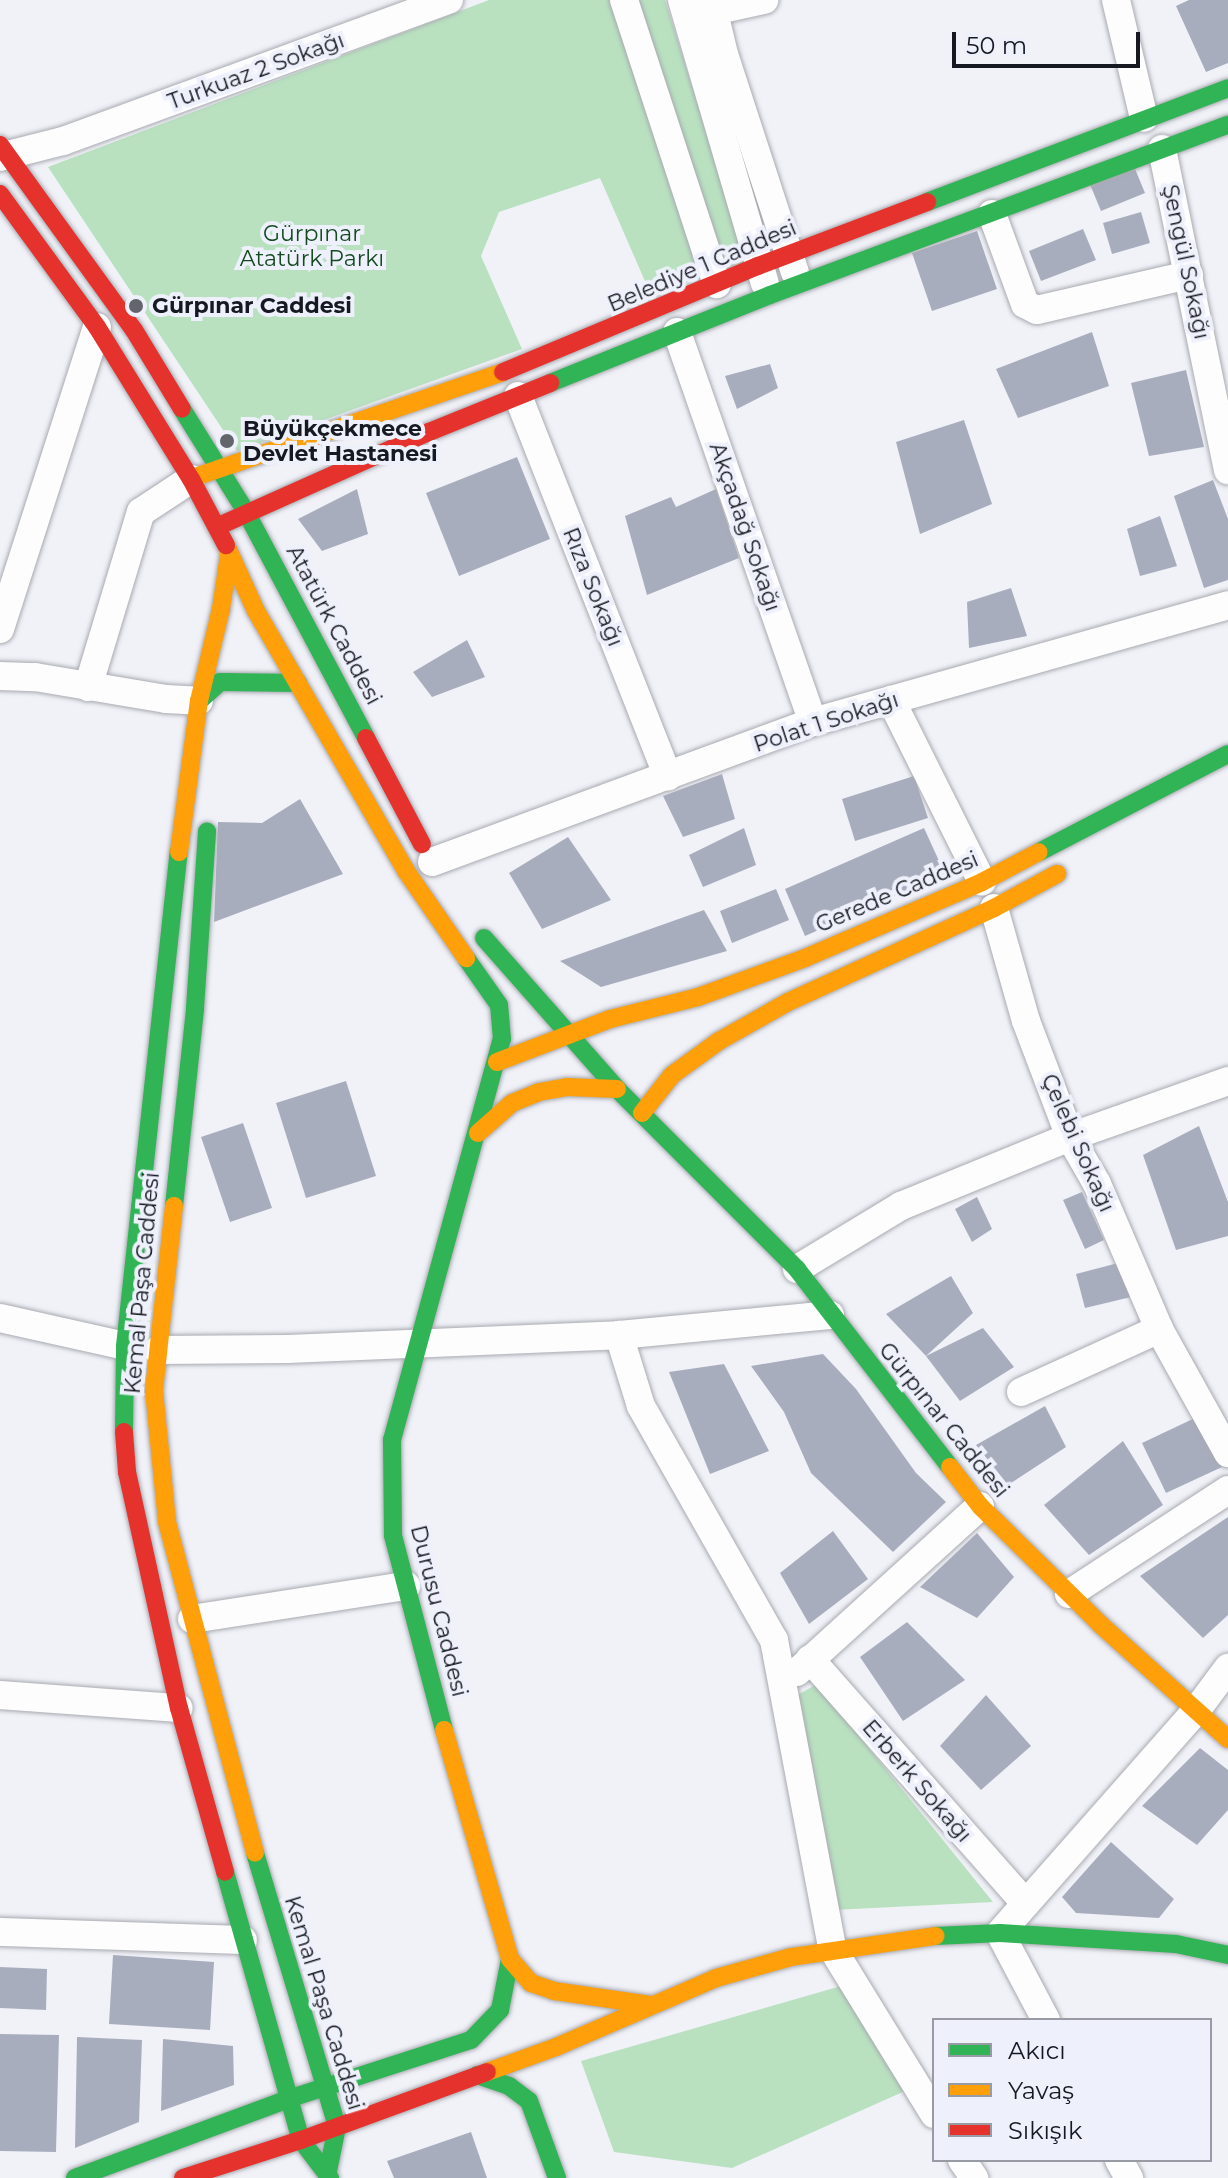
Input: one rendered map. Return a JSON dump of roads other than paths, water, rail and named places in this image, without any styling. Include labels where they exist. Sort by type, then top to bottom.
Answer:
[{"type":"street","name":"Turkuaz 2 Sokağı","points":[[2,151],[63,141],[449,0]]},
{"type":"street","points":[[624,0],[717,284]]},
{"type":"street","points":[[698,7],[764,0]]},
{"type":"street","points":[[1116,0],[1144,118]]},
{"type":"street","points":[[698,7],[799,284]]},
{"type":"street","points":[[698,7],[758,266],[770,295]]},
{"type":"street","name":"Belediye 1 Caddesi","points":[[191,479],[538,360],[758,266],[1228,88]]},
{"type":"street","points":[[218,527],[246,512],[518,396],[677,332],[1228,125]]},
{"type":"street","points":[[63,141],[25,177],[0,195],[97,327],[191,479],[218,527],[245,589],[406,871],[448,937],[492,991],[501,1023],[497,1062],[478,1133]]},
{"type":"street","name":"Şengül Sokağı","points":[[1162,149],[1228,470]]},
{"type":"street","name":"Atatürk Caddesi","points":[[2,151],[25,177],[134,330],[246,512],[436,869]]},
{"type":"street","points":[[992,214],[1025,304],[1037,310],[1189,275]]},
{"type":"street","points":[[0,629],[97,327]]},
{"type":"street","name":"Akçadağ Sokağı","points":[[677,332],[813,722]]},
{"type":"street","name":"Rıza Sokağı","points":[[518,396],[668,777]]},
{"type":"street","points":[[88,687],[141,512],[191,479]]},
{"type":"street","name":"Kemal Paşa Caddesi","points":[[229,555],[125,1346],[122,1394],[127,1472],[179,1708],[301,2140],[329,2175]]},
{"type":"street","name":"Kemal Paşa Caddesi","points":[[207,712],[220,682],[235,612],[245,589],[270,556]]},
{"type":"street","name":"Polat 1 Sokağı","points":[[436,869],[813,722],[1228,605]]},
{"type":"street","points":[[0,676],[35,677],[207,712],[220,682],[265,680],[298,683]]},
{"type":"street","points":[[891,700],[994,908]]},
{"type":"street","name":"Gerede Caddesi","points":[[497,1062],[568,1034],[698,997],[805,958],[982,882],[1228,754]]},
{"type":"street","name":"Kemal Paşa Caddesi","points":[[208,812],[195,1008],[154,1391],[167,1522],[248,1831],[337,2127],[329,2175]]},
{"type":"street","points":[[476,928],[617,1089],[642,1113],[672,1075],[719,1041],[788,1002],[994,908],[1076,864]]},
{"type":"street","name":"Çelebi Sokağı","points":[[994,908],[1026,1021],[1070,1137],[1097,1184],[1159,1329],[1228,1453]]},
{"type":"street","points":[[797,1269],[901,1206],[1070,1137],[1228,1081]]},
{"type":"street","points":[[478,1133],[512,1103],[539,1092],[567,1087],[617,1089]]},
{"type":"street","name":"Gürpınar Caddesi","points":[[642,1113],[797,1269],[980,1506],[1069,1594],[1228,1739]]},
{"type":"street","name":"Durusu Caddesi","points":[[478,1133],[416,1344],[392,1440],[393,1535],[510,1959]]},
{"type":"street","points":[[0,1318],[125,1346],[158,1350],[619,1335],[830,1315]]},
{"type":"street","points":[[1021,1392],[1159,1329]]},
{"type":"street","points":[[619,1335],[641,1406],[774,1640],[832,1948],[932,2111]]},
{"type":"street","points":[[1069,1594],[1228,1490]]},
{"type":"street","points":[[782,1686],[980,1506]]},
{"type":"street","points":[[192,1619],[406,1586]]},
{"type":"street","name":"Erberk Sokağı","points":[[810,1659],[1025,1903]]},
{"type":"street","points":[[1000,1933],[1196,1711],[1228,1668]]},
{"type":"street","points":[[0,1695],[179,1708]]},
{"type":"street","points":[[0,1932],[243,1940]]},
{"type":"street","points":[[1000,1933],[1045,2018]]},
{"type":"street","points":[[183,2178],[301,2140],[556,2047],[716,1978],[832,1948],[915,1937],[1000,1933],[1176,1944],[1228,1955]]},
{"type":"street","points":[[510,1959],[531,1983],[554,1991],[651,2005]]},
{"type":"street","points":[[75,2178],[288,2099],[471,2040],[500,2010],[510,1959]]},
{"type":"street","points":[[552,2069],[556,2047]]},
{"type":"street","points":[[477,2075],[509,2086],[529,2101],[557,2178]]},
{"type":"place","name":"Gürpınar Caddesi","points":[[136,306]]},
{"type":"place","name":"Büyükçekmece Devlet Hastanesi","points":[[227,441]]},
{"type":"park label","name":"Gürpınar Atatürk Parkı","points":[[312,246]]}]
